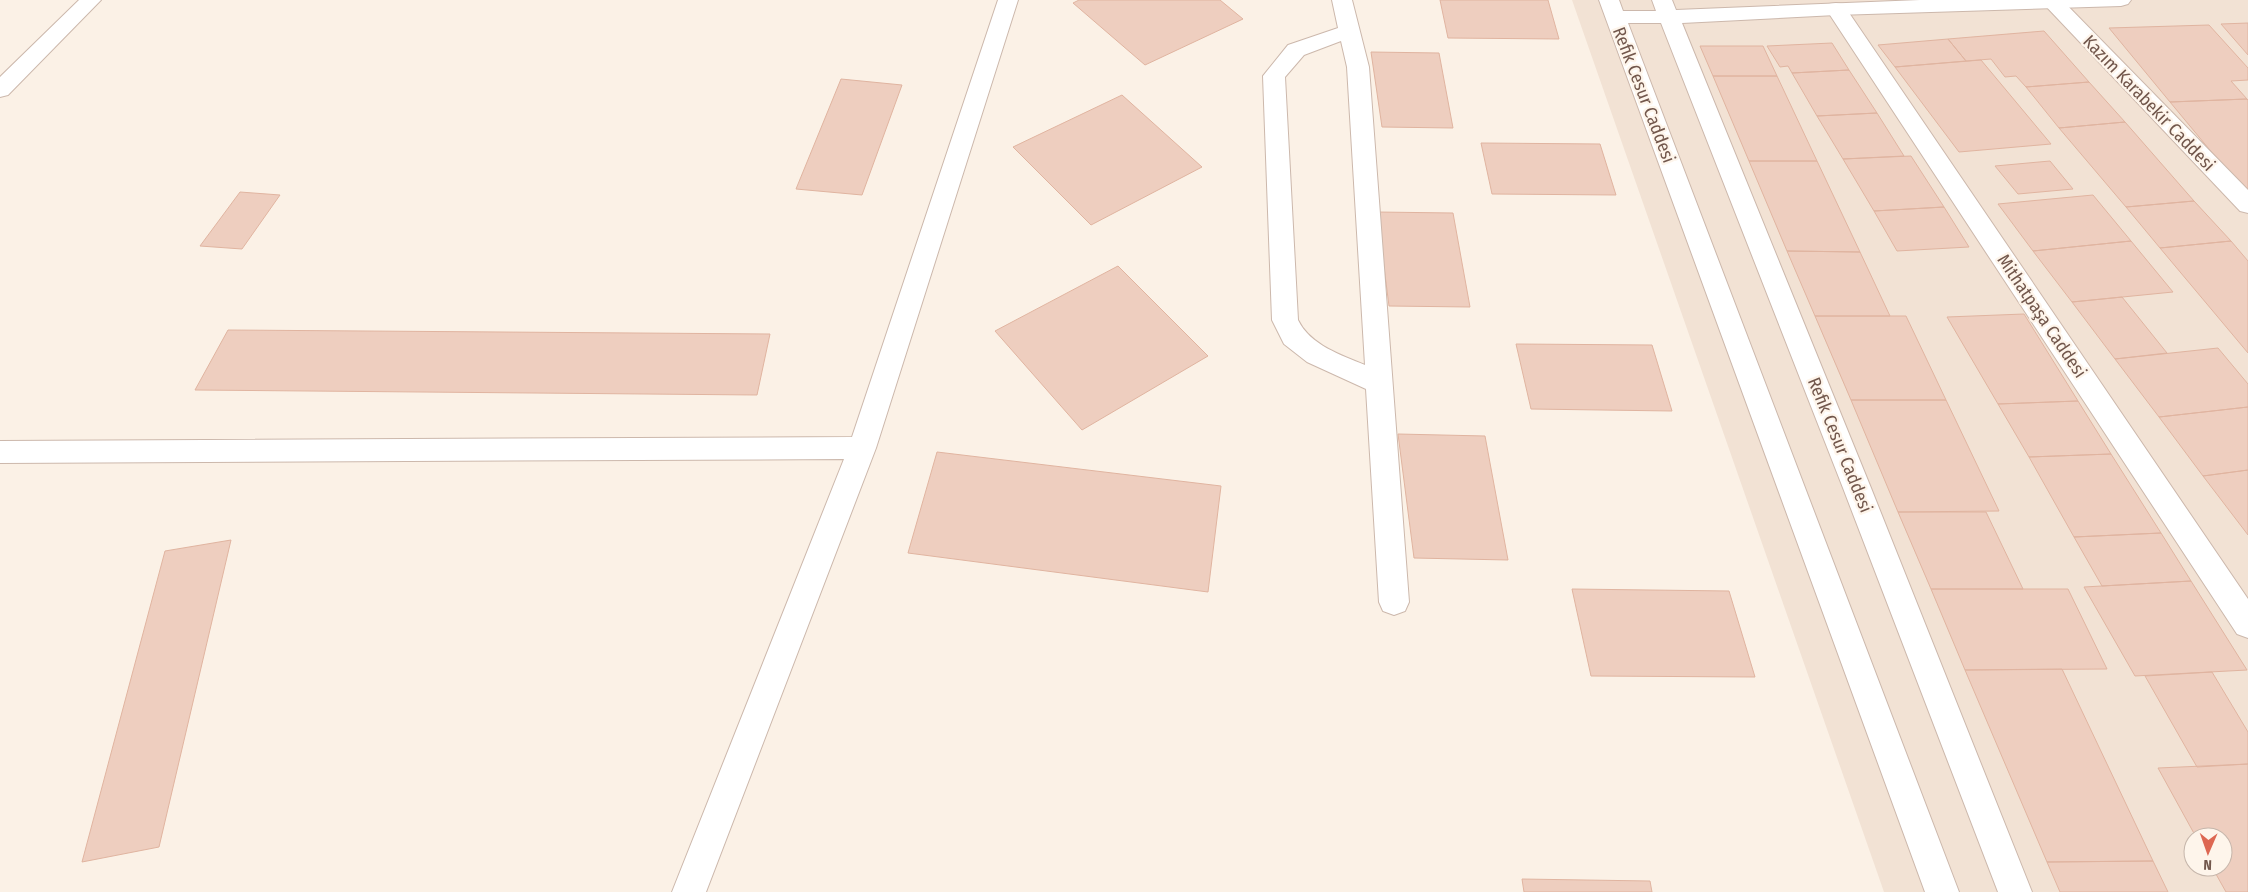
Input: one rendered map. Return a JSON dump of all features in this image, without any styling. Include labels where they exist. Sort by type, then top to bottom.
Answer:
[{"type":"street","points":[[0,90],[91,0]]},
{"type":"street","points":[[689,892],[862,448],[1008,0]]},
{"type":"street","points":[[1342,0],[1358,67],[1394,602]]},
{"type":"street","points":[[1612,8],[1836,8],[2121,0]]},
{"type":"street","name":"Kazım Karabekir Caddesi","points":[[2051,2],[2248,205]]},
{"type":"street","name":"Refik Cesur Caddesi","points":[[1612,8],[1942,892]]},
{"type":"street","name":"Mithatpaşa Caddesi","points":[[1836,8],[2248,624]]},
{"type":"street","name":"Refik Cesur Caddesi","points":[[1665,9],[1858,488],[2014,892]]},
{"type":"street","points":[[1349,31],[1296,50],[1274,76],[1285,320],[1293,337],[1316,355],[1379,383]]},
{"type":"street","points":[[0,452],[862,448]]},
{"type":"shaded area","points":[[1572,0],[2248,0],[2248,892],[1884,892]]},
{"type":"building","points":[[1079,0],[1220,0],[1243,19],[1145,65],[1073,3]]},
{"type":"building","points":[[1440,0],[1548,0],[1559,39],[1448,38]]},
{"type":"building","points":[[2248,23],[2248,55],[2221,24]]},
{"type":"building","points":[[2209,25],[2248,68],[2248,80],[2231,81],[2247,99],[2170,102],[2109,28]]},
{"type":"building","points":[[2044,31],[2089,82],[2026,87],[2016,76],[2005,77],[1991,59],[1966,61],[1948,39]]},
{"type":"building","points":[[1948,39],[1966,61],[1895,67],[1878,45]]},
{"type":"building","points":[[1832,43],[1849,70],[1792,73],[1788,66],[1780,67],[1767,46]]},
{"type":"building","points":[[1700,46],[1763,46],[1777,76],[1713,76]]},
{"type":"building","points":[[1371,52],[1439,53],[1453,128],[1382,127]]},
{"type":"building","points":[[1981,60],[2051,144],[1959,152],[1895,67]]},
{"type":"building","points":[[1849,70],[1877,113],[1817,116],[1792,73]]},
{"type":"building","points":[[1713,76],[1777,76],[1817,161],[1749,161]]},
{"type":"building","points":[[841,79],[902,85],[862,195],[796,189]]},
{"type":"building","points":[[2089,82],[2125,122],[2059,128],[2026,87]]},
{"type":"building","points":[[1122,95],[1202,167],[1091,225],[1013,147]]},
{"type":"building","points":[[2248,100],[2248,196],[2170,102]]},
{"type":"building","points":[[1877,113],[1904,156],[1843,159],[1817,116]]},
{"type":"building","points":[[2125,122],[2194,201],[2126,207],[2059,128]]},
{"type":"building","points":[[1481,143],[1600,144],[1616,195],[1492,194]]},
{"type":"building","points":[[1911,156],[1944,207],[1874,211],[1843,159]]},
{"type":"building","points":[[1749,161],[1817,161],[1860,252],[1787,251]]},
{"type":"building","points":[[2050,161],[2073,189],[2018,194],[1995,166]]},
{"type":"building","points":[[240,192],[280,195],[242,249],[200,246]]},
{"type":"building","points":[[2093,195],[2131,241],[2033,251],[1998,204]]},
{"type":"building","points":[[2194,201],[2231,241],[2160,248],[2126,207]]},
{"type":"building","points":[[1944,207],[1969,247],[1897,251],[1874,211]]},
{"type":"building","points":[[1377,212],[1453,213],[1470,307],[1389,306]]},
{"type":"building","points":[[2131,241],[2173,292],[2072,302],[2033,251]]},
{"type":"building","points":[[2231,241],[2248,261],[2248,353],[2160,248]]},
{"type":"building","points":[[1787,251],[1860,252],[1890,316],[1815,316]]},
{"type":"building","points":[[1118,266],[1208,356],[1082,430],[995,331]]},
{"type":"building","points":[[2122,297],[2167,353],[2115,359],[2072,302]]},
{"type":"building","points":[[2024,314],[2078,401],[1998,404],[1947,317]]},
{"type":"building","points":[[1815,316],[1906,316],[1946,400],[1851,400]]},
{"type":"building","points":[[228,330],[770,334],[757,395],[195,390]]},
{"type":"building","points":[[1516,344],[1652,345],[1672,411],[1531,409]]},
{"type":"building","points":[[2218,348],[2248,384],[2248,407],[2159,417],[2115,359]]},
{"type":"building","points":[[1851,400],[1946,400],[1999,511],[1898,512]]},
{"type":"building","points":[[2078,401],[2111,454],[2029,457],[1998,404]]},
{"type":"building","points":[[2248,407],[2248,470],[2203,476],[2159,417]]},
{"type":"building","points":[[1398,434],[1485,436],[1508,560],[1414,558]]},
{"type":"building","points":[[937,452],[1221,486],[1208,592],[908,553]]},
{"type":"building","points":[[2111,454],[2161,533],[2074,537],[2029,457]]},
{"type":"building","points":[[2248,470],[2248,535],[2203,476]]},
{"type":"building","points":[[1898,512],[1986,512],[2023,589],[1931,589]]},
{"type":"building","points":[[2161,533],[2191,581],[2102,586],[2074,537]]},
{"type":"building","points":[[231,540],[159,847],[82,862],[165,551]]},
{"type":"building","points":[[2191,581],[2247,670],[2135,676],[2084,587]]},
{"type":"building","points":[[1572,589],[1729,591],[1755,677],[1591,676]]},
{"type":"building","points":[[1931,589],[2068,589],[2107,669],[1965,670]]},
{"type":"building","points":[[2062,669],[2153,861],[2047,862],[1965,670]]},
{"type":"building","points":[[2212,672],[2248,732],[2248,764],[2197,767],[2145,676]]},
{"type":"building","points":[[2248,764],[2248,892],[2226,892],[2218,877],[2233,877],[2233,827],[2190,827],[2158,768]]},
{"type":"building","points":[[2153,861],[2168,892],[2060,892],[2047,862]]},
{"type":"building","points":[[1522,879],[1650,881],[1652,892],[1524,892]]}]
